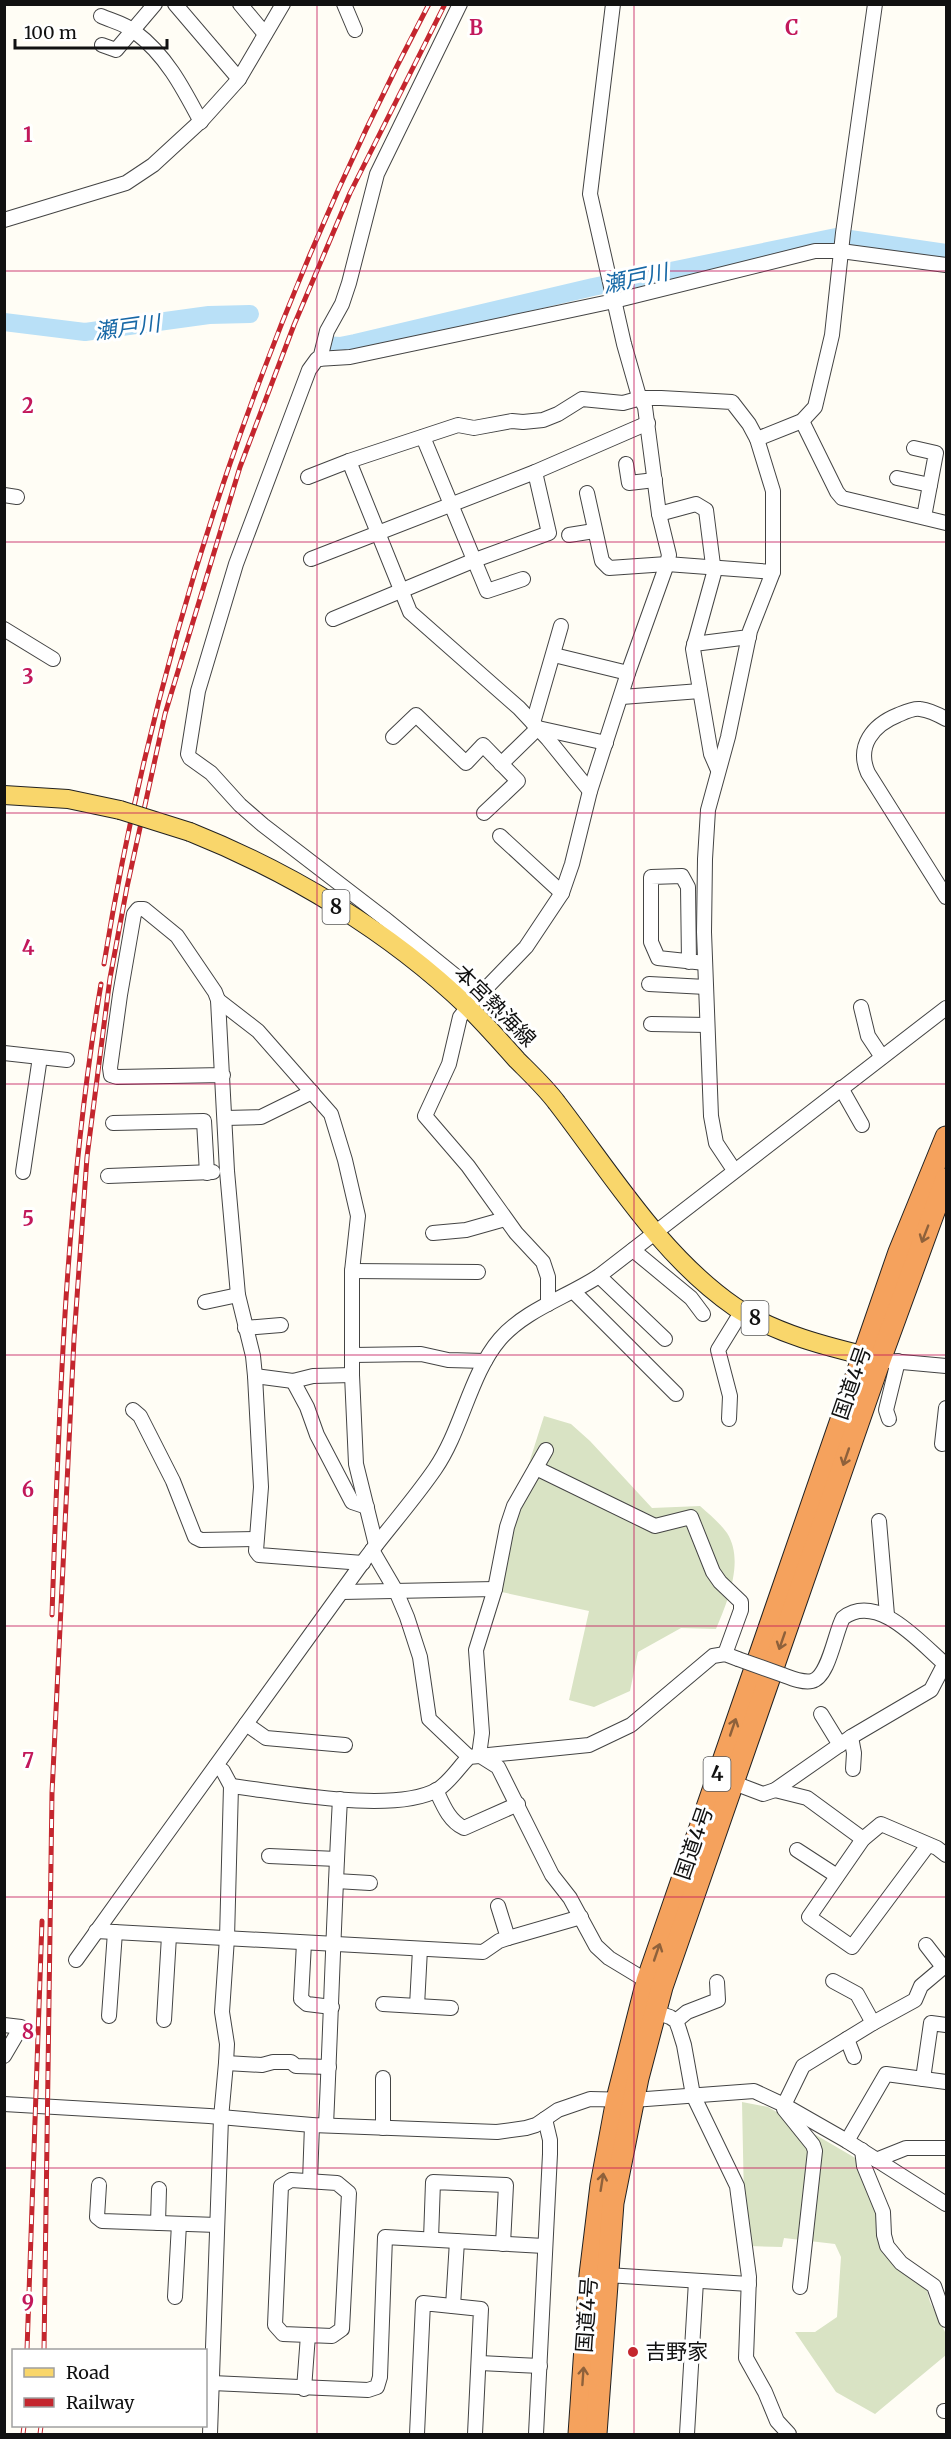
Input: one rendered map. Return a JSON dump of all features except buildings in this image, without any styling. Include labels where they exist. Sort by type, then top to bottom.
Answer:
[{"type":"highway","name":"国道4号","points":[[880,1359],[899,1252],[946,1137]]},
{"type":"highway","name":"国道4号","points":[[579,2434],[594,2236],[625,2100],[647,1981],[946,1179]]},
{"type":"highway","name":"国道4号","points":[[596,2434],[607,2276],[625,2100],[655,2012],[724,1779]]},
{"type":"main road","name":"本宮熱海線","points":[[4,795],[68,799],[120,810],[190,832],[270,868],[350,916],[473,1001],[555,1100],[656,1233],[720,1295],[742,1311],[782,1331],[880,1359]]},
{"type":"street","points":[[175,4],[239,80]]},
{"type":"street","points":[[240,4],[265,34]]},
{"type":"street","points":[[4,219],[96,194],[126,183],[153,165],[201,122],[239,80],[283,4]]},
{"type":"street","points":[[344,4],[355,30]]},
{"type":"street","points":[[320,359],[327,331],[342,304],[349,283],[377,174],[460,4]]},
{"type":"street","points":[[548,1304],[547,1268],[505,1219],[468,1166],[425,1116],[449,1064],[460,1017],[526,947],[562,893],[572,864],[590,791],[628,673],[667,564],[667,546],[659,514],[648,423],[632,374],[590,194],[613,4]]},
{"type":"street","points":[[757,439],[802,421],[815,407],[832,334],[843,233],[875,4]]},
{"type":"street","points":[[102,45],[116,50],[152,5]]},
{"type":"street","points":[[101,16],[133,30],[154,50],[175,74],[201,122]]},
{"type":"street","points":[[473,1001],[384,918],[263,825],[240,805],[211,772],[190,758],[188,754],[198,691],[236,564],[309,370],[316,359],[350,357],[815,251],[841,249],[946,265]]},
{"type":"street","points":[[308,477],[458,425],[474,428],[512,421],[543,420],[558,414],[582,399],[623,403],[641,398],[732,402],[749,424],[757,439],[773,490],[772,572],[749,636],[728,737],[708,810],[705,859],[705,963],[711,1116],[716,1143],[734,1170]]},
{"type":"street","points":[[802,421],[842,498],[946,523]]},
{"type":"street","points":[[311,559],[535,472],[648,423]]},
{"type":"street","points":[[423,437],[453,504],[487,591],[523,579]]},
{"type":"street","points":[[914,448],[936,453],[924,517]]},
{"type":"street","points":[[349,461],[410,612],[535,725],[590,791]]},
{"type":"street","points":[[626,464],[629,483],[655,480]]},
{"type":"street","points":[[333,619],[475,560],[549,533],[535,472]]},
{"type":"street","points":[[897,478],[930,485]]},
{"type":"street","points":[[587,493],[602,561],[609,568],[667,564],[772,572]]},
{"type":"street","points":[[659,514],[696,504],[706,510],[714,569],[694,644],[711,754],[718,770]]},
{"type":"street","points":[[569,535],[594,531]]},
{"type":"street","points":[[501,764],[535,725],[561,626]]},
{"type":"street","points":[[4,629],[53,659]]},
{"type":"street","points":[[694,644],[749,636]]},
{"type":"street","points":[[554,655],[628,673]]},
{"type":"street","points":[[622,697],[700,692]]},
{"type":"street","points":[[946,719],[921,709],[880,724],[871,733],[863,759],[868,773],[946,897]]},
{"type":"street","points":[[393,737],[416,715],[466,763],[483,745],[518,781],[484,813]]},
{"type":"street","points":[[535,725],[606,743]]},
{"type":"street","points":[[500,836],[562,893]]},
{"type":"street","points":[[688,962],[688,887],[682,876],[651,877],[651,942],[658,958],[688,962],[705,963]]},
{"type":"street","points":[[223,1075],[117,1077],[111,1075],[120,995],[136,910],[144,909],[177,936],[218,1000],[223,1075],[227,1171],[238,1295],[253,1356],[255,1376],[261,1487],[255,1539],[256,1551],[259,1555],[363,1563]]},
{"type":"street","points":[[649,984],[706,987]]},
{"type":"street","points":[[218,1000],[258,1031],[331,1114],[357,1204],[358,1232],[352,1271],[352,1376],[356,1464],[374,1548],[396,1591],[420,1657],[429,1719],[474,1756],[498,1767],[552,1875],[581,1917],[596,1946],[609,1958],[647,1981]]},
{"type":"street","points":[[861,1007],[868,1036],[882,1057]]},
{"type":"street","points":[[76,1959],[363,1563],[436,1468],[463,1414],[485,1361],[507,1332],[548,1304],[574,1292],[599,1276],[946,1008]]},
{"type":"street","points":[[651,1024],[708,1025]]},
{"type":"street","points":[[4,1053],[67,1060]]},
{"type":"street","points":[[23,1172],[40,1058]]},
{"type":"street","points":[[841,1088],[862,1125]]},
{"type":"street","points":[[225,1118],[261,1117],[312,1092]]},
{"type":"street","points":[[113,1123],[204,1121],[207,1173]]},
{"type":"street","points":[[108,1176],[227,1171]]},
{"type":"street","points":[[433,1233],[466,1230],[505,1219]]},
{"type":"street","points":[[633,1250],[691,1298],[703,1314]]},
{"type":"street","points":[[352,1271],[478,1272]]},
{"type":"street","points":[[599,1276],[665,1339]]},
{"type":"street","points":[[574,1292],[675,1394]]},
{"type":"street","points":[[205,1302],[238,1295]]},
{"type":"street","points":[[729,1419],[730,1395],[718,1350],[742,1311]]},
{"type":"street","points":[[245,1328],[281,1325]]},
{"type":"street","points":[[353,1355],[422,1354],[448,1360],[485,1361]]},
{"type":"street","points":[[889,1419],[880,1359],[946,1366]]},
{"type":"street","points":[[255,1376],[293,1381],[313,1376],[352,1376]]},
{"type":"street","points":[[293,1381],[307,1407],[317,1435],[352,1502],[367,1507]]},
{"type":"street","points":[[942,1444],[946,1408]]},
{"type":"street","points":[[134,1410],[140,1416],[173,1481],[195,1537],[201,1540],[255,1539]]},
{"type":"street","points":[[231,1786],[372,1802],[390,1800],[429,1794],[474,1756],[482,1733],[476,1650],[480,1633],[494,1598],[507,1527],[514,1506],[546,1450]]},
{"type":"street","points":[[536,1468],[655,1526],[691,1517],[713,1572],[741,1602],[741,1610],[725,1654]]},
{"type":"street","points":[[879,1521],[887,1615]]},
{"type":"street","points":[[342,1592],[495,1588]]},
{"type":"street","points":[[474,1756],[589,1744],[631,1725],[713,1656],[725,1654],[809,1682],[820,1676],[841,1621],[847,1615],[863,1611],[887,1615],[944,1658],[931,1690],[846,1741],[775,1790],[763,1794],[724,1779]]},
{"type":"street","points":[[821,1714],[854,1753],[853,1769]]},
{"type":"street","points":[[246,1725],[266,1737],[345,1745]]},
{"type":"street","points":[[210,2434],[217,2225],[215,2117],[226,2063],[227,2044],[222,2012],[231,1786],[223,1772],[216,1766]]},
{"type":"street","points":[[436,1790],[444,1810],[457,1825],[464,1828],[518,1804]]},
{"type":"street","points":[[775,1790],[807,1798],[863,1839]]},
{"type":"street","points":[[310,2181],[329,2067],[332,1945],[340,1799]]},
{"type":"street","points":[[928,1845],[852,1947],[809,1917],[863,1839],[881,1824],[928,1845],[946,1855]]},
{"type":"street","points":[[797,1850],[837,1876]]},
{"type":"street","points":[[269,1856],[337,1859]]},
{"type":"street","points":[[336,1881],[370,1883]]},
{"type":"street","points":[[498,1906],[508,1938]]},
{"type":"street","points":[[96,1931],[483,1952],[499,1941],[581,1917]]},
{"type":"street","points":[[109,2016],[115,1932]]},
{"type":"street","points":[[164,2020],[169,1936]]},
{"type":"street","points":[[304,1943],[301,1999],[307,2004],[332,2007]]},
{"type":"street","points":[[800,2287],[814,2151],[813,2145],[784,2109],[784,2105],[803,2066],[915,2000],[921,1986],[945,1966],[926,1946]]},
{"type":"street","points":[[417,2006],[420,1949]]},
{"type":"street","points":[[833,1981],[857,1994],[873,2023]]},
{"type":"street","points":[[676,2021],[687,2012],[718,2000],[717,1982]]},
{"type":"street","points":[[383,2004],[451,2008]]},
{"type":"street","points":[[655,2012],[676,2021],[684,2045],[693,2095],[737,2186],[749,2284],[746,2358],[765,2392],[777,2421],[789,2434]]},
{"type":"street","points":[[923,2079],[931,2023],[946,2025]]},
{"type":"street","points":[[4,2025],[21,2027],[4,2055]]},
{"type":"street","points":[[847,2039],[854,2057]]},
{"type":"street","points":[[226,2063],[262,2065],[273,2062],[291,2062],[297,2066],[329,2067]]},
{"type":"street","points":[[847,2141],[886,2074],[946,2082]]},
{"type":"street","points":[[382,2128],[383,2078]]},
{"type":"street","points":[[4,2104],[319,2125],[497,2132],[526,2128],[580,2101],[754,2091],[784,2105],[847,2141],[946,2204]]},
{"type":"street","points":[[536,2434],[550,2154],[550,2140],[545,2119]]},
{"type":"street","points":[[876,2160],[906,2148],[946,2148]]},
{"type":"street","points":[[862,2150],[864,2166],[883,2212],[887,2246],[901,2263],[934,2286],[946,2320]]},
{"type":"street","points":[[291,2180],[337,2183],[348,2193],[342,2329],[332,2336],[308,2335],[283,2334],[275,2325],[281,2186],[291,2180]]},
{"type":"street","points":[[431,2240],[433,2182],[506,2185],[503,2244]]},
{"type":"street","points":[[99,2185],[97,2217],[102,2221],[217,2225]]},
{"type":"street","points":[[158,2223],[159,2189]]},
{"type":"street","points":[[175,2297],[179,2224]]},
{"type":"street","points":[[212,2383],[368,2391],[377,2387],[380,2377],[385,2237],[544,2246]]},
{"type":"street","points":[[453,2306],[457,2241]]},
{"type":"street","points":[[607,2276],[749,2284]]},
{"type":"street","points":[[687,2434],[696,2281]]},
{"type":"street","points":[[417,2434],[423,2303],[481,2309],[476,2434]]},
{"type":"street","points":[[304,2389],[308,2335]]},
{"type":"street","points":[[480,2363],[540,2366]]},
{"type":"green space","points":[[544,1416],[571,1424],[590,1441],[652,1508],[700,1506],[718,1522],[732,1544],[734,1569],[732,1582],[716,1629],[681,1628],[638,1652],[630,1691],[594,1707],[569,1700],[589,1611],[497,1591],[511,1520]]},
{"type":"green space","points":[[742,2102],[768,2107],[857,2159],[878,2212],[879,2239],[926,2287],[930,2302],[946,2334],[946,2355],[875,2414],[836,2392],[795,2332],[815,2332],[837,2317],[841,2257],[835,2244],[784,2238],[782,2247],[749,2246],[744,2201]]},
{"type":"waterway","name":"瀬戸川","points":[[325,345],[340,346],[355,343],[593,287],[836,237],[946,253]]},
{"type":"waterway","name":"瀬戸川","points":[[4,322],[85,332],[209,315],[250,314]]},
{"type":"railway","points":[[104,964],[127,839],[155,715],[189,592],[228,471],[271,351],[319,233],[372,117],[429,4]]},
{"type":"railway","points":[[44,2349],[52,1793],[74,1339],[87,1157],[110,978],[127,887],[165,714],[240,467],[294,325],[350,193],[445,4]]},
{"type":"railway","points":[[52,1615],[61,1378],[72,1220],[89,1062],[101,984]]},
{"type":"railway","points":[[27,2349],[42,1921]]},
{"type":"railway","points":[[23,2434],[24,2427]]},
{"type":"railway","points":[[40,2434],[41,2427]]},
{"type":"place","name":"吉野家","points":[[633,2352]]}]
